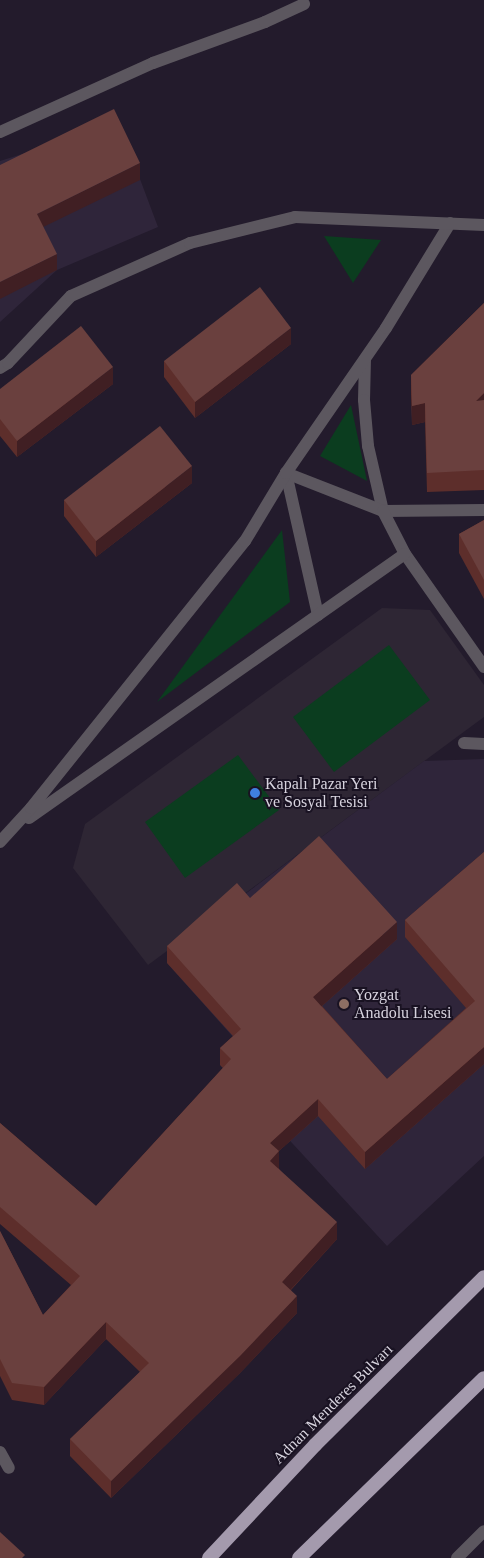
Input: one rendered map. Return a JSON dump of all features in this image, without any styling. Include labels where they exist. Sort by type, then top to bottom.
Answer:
[{"type":"highway","name":"Adnan Menderes Bulvarı","points":[[209,1558],[315,1444],[484,1277]]},
{"type":"highway","points":[[299,1558],[484,1378]]},
{"type":"street","points":[[0,132],[153,63],[265,22],[307,1]]},
{"type":"street","points":[[0,380],[4,365],[71,296],[190,243],[295,217],[484,225]]},
{"type":"street","points":[[0,842],[11,831],[244,541],[286,473],[386,328],[450,223]]},
{"type":"street","points":[[365,359],[364,400],[368,446],[383,511],[405,554],[484,667]]},
{"type":"street","points":[[286,473],[383,511],[484,510]]},
{"type":"street","points":[[286,473],[318,615]]},
{"type":"street","points":[[11,831],[405,554]]},
{"type":"street","points":[[464,743],[484,744]]},
{"type":"street","points":[[202,1558],[315,1444]]},
{"type":"street","points":[[0,1452],[8,1468]]},
{"type":"street","points":[[457,1558],[484,1531]]},
{"type":"shaded area","points":[[114,125],[140,179],[158,227],[57,270],[0,322],[0,161]]},
{"type":"shaded area","name":"Kapalı Pazar Yeri ve Sosyal Tesisi","points":[[382,608],[430,610],[484,685],[484,717],[148,965],[73,868],[85,824]]},
{"type":"shaded area","name":"Yozgat Anadolu Lisesi","points":[[484,759],[484,1156],[387,1246],[220,1065],[241,1046],[167,963],[237,900],[424,761]]},
{"type":"green space","points":[[324,236],[381,240],[353,283]]},
{"type":"green space","points":[[351,405],[367,481],[320,456]]},
{"type":"green space","points":[[282,530],[290,602],[157,702]]},
{"type":"green space","points":[[389,645],[430,700],[334,772],[293,717]]},
{"type":"green space","points":[[238,755],[279,810],[185,878],[145,822]]},
{"type":"building","points":[[114,109],[140,163],[37,214],[57,254],[0,282],[0,165]]},
{"type":"building","points":[[260,287],[291,328],[195,402],[164,361]]},
{"type":"building","points":[[484,303],[484,393],[476,401],[484,400],[484,470],[427,473],[425,403],[412,406],[411,375]]},
{"type":"building","points":[[81,326],[113,367],[17,441],[0,419],[0,389]]},
{"type":"building","points":[[160,426],[192,466],[96,541],[64,500]]},
{"type":"building","points":[[484,520],[484,580],[459,534]]},
{"type":"building","points":[[319,836],[397,922],[313,997],[387,1079],[475,1001],[405,920],[484,852],[484,1047],[365,1152],[318,1099],[270,1143],[279,1151],[270,1161],[337,1222],[282,1282],[297,1296],[240,1356],[111,1481],[70,1439],[149,1363],[106,1322],[44,1387],[12,1383],[0,1359],[0,1231],[43,1315],[80,1276],[0,1207],[0,1123],[96,1206],[231,1059],[220,1048],[241,1029],[167,946],[237,883],[250,898]]},
{"type":"building","points":[[0,1532],[25,1555],[22,1558],[0,1558]]},
{"type":"place","name":"Kapalı Pazar Yeri ve Sosyal Tesisi","points":[[255,793]]},
{"type":"place","name":"Yozgat Anadolu Lisesi","points":[[344,1004]]}]
